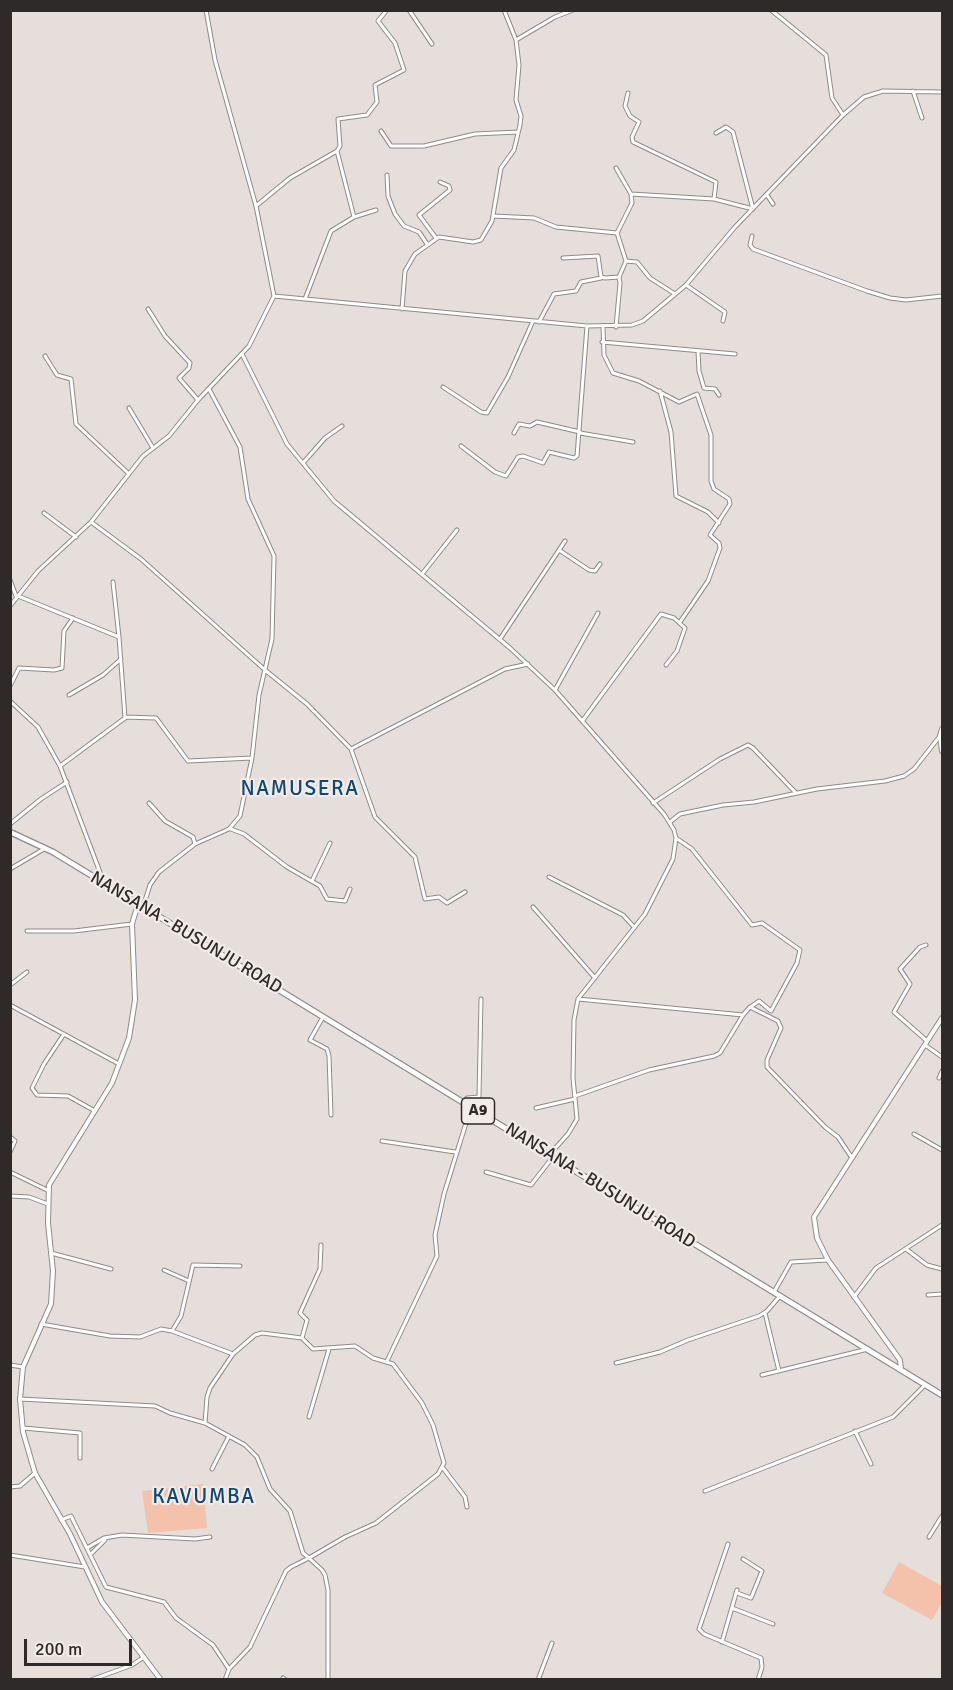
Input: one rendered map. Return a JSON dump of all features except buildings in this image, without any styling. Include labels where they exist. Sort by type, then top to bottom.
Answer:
[{"type":"main road","name":"NANSANA - BUSUNJU ROAD","points":[[10,832],[46,848],[104,883],[942,1395]]},
{"type":"street","points":[[10,606],[48,561],[91,522],[128,474],[153,448],[169,436],[198,400],[242,354],[259,329],[274,296],[256,206],[215,60],[206,10]]},
{"type":"street","points":[[256,206],[290,178],[337,151],[340,146],[338,120],[367,115],[377,102],[375,85],[404,70],[395,43],[378,21],[387,10]]},
{"type":"street","points":[[409,10],[432,44]]},
{"type":"street","points":[[402,309],[406,266],[427,244],[436,238],[445,237],[473,242],[481,240],[494,216],[501,168],[514,150],[521,116],[516,100],[519,65],[516,40],[504,10]]},
{"type":"street","points":[[516,40],[555,17],[573,10]]},
{"type":"street","points":[[771,10],[826,56],[832,98],[843,115]]},
{"type":"street","points":[[913,91],[922,118]]},
{"type":"street","points":[[274,296],[587,326],[616,327],[643,321],[686,285],[753,209],[843,115],[864,97],[875,92],[942,92]]},
{"type":"street","points":[[628,93],[625,106],[630,116],[639,122],[632,137],[633,142],[716,182],[714,199]]},
{"type":"street","points":[[716,133],[726,128],[733,132],[753,209]]},
{"type":"street","points":[[381,131],[391,146],[424,146],[476,134],[518,132]]},
{"type":"street","points":[[337,151],[354,217]]},
{"type":"street","points":[[616,168],[631,194],[632,203],[617,233],[626,261],[619,277],[616,327]]},
{"type":"street","points":[[387,175],[388,196],[395,214],[404,226],[420,232],[427,244]]},
{"type":"street","points":[[436,238],[419,215],[450,190],[440,182]]},
{"type":"street","points":[[631,194],[714,199],[753,209]]},
{"type":"street","points":[[767,195],[773,204]]},
{"type":"street","points":[[305,299],[331,231],[354,217],[376,210]]},
{"type":"street","points":[[494,216],[534,218],[556,227],[617,233]]},
{"type":"street","points":[[752,236],[750,245],[753,249],[867,291],[906,300],[942,296]]},
{"type":"street","points":[[563,258],[598,256],[602,278]]},
{"type":"street","points":[[626,261],[637,262],[650,278],[675,295]]},
{"type":"street","points":[[539,322],[554,294],[576,291],[581,282],[619,277]]},
{"type":"street","points":[[686,285],[725,312],[723,321]]},
{"type":"street","points":[[148,309],[165,336],[190,363],[189,368],[179,378],[198,400]]},
{"type":"street","points":[[443,387],[481,412],[487,413],[513,366],[533,321]]},
{"type":"street","points":[[461,446],[495,472],[506,476],[518,457],[523,456],[543,463],[549,452],[574,458],[578,453],[580,433],[587,326]]},
{"type":"street","points":[[603,327],[602,342],[606,364],[613,373],[639,381],[679,402],[697,394],[704,388],[715,389],[719,395]]},
{"type":"street","points":[[602,342],[735,354]]},
{"type":"street","points":[[698,351],[699,371],[704,388]]},
{"type":"street","points":[[242,354],[287,444],[334,501],[500,639],[555,690],[670,822],[676,838],[673,859],[663,883],[645,914],[578,999],[574,1020],[577,1113],[575,1125],[531,1185],[486,1172]]},
{"type":"street","points":[[45,356],[57,375],[71,379],[76,424],[128,474]]},
{"type":"street","points":[[161,1680],[102,1602],[35,1473],[23,1428],[20,1399],[23,1367],[51,1304],[47,1190],[95,1111],[120,1064],[129,1038],[135,1000],[132,924],[150,885],[159,872],[195,844],[229,829],[240,816],[252,758],[257,707],[272,639],[274,555],[248,500],[240,447],[209,388]]},
{"type":"street","points":[[660,392],[671,432],[676,496],[708,512],[719,523]]},
{"type":"street","points":[[680,622],[708,581],[720,548],[719,543],[710,536],[730,504],[729,500],[714,489],[711,481],[711,435],[697,394]]},
{"type":"street","points":[[129,408],[153,448]]},
{"type":"street","points":[[514,434],[519,424],[530,426],[537,422],[580,433],[633,442]]},
{"type":"street","points":[[303,463],[325,438],[342,426]]},
{"type":"street","points":[[44,513],[76,537]]},
{"type":"street","points":[[91,522],[100,526],[119,544],[146,563],[265,670],[307,704],[351,748],[375,817],[415,857],[425,899],[439,897],[448,903],[465,892]]},
{"type":"street","points":[[422,574],[457,530]]},
{"type":"street","points":[[500,639],[565,541]]},
{"type":"street","points":[[559,550],[589,570],[596,571],[600,564]]},
{"type":"street","points":[[10,579],[17,596]]},
{"type":"street","points":[[113,582],[122,659],[125,717]]},
{"type":"street","points":[[10,593],[119,637]]},
{"type":"street","points":[[555,690],[598,613]]},
{"type":"street","points":[[583,720],[658,617],[665,614],[680,622],[685,628],[683,637],[666,665]]},
{"type":"street","points":[[10,686],[19,668],[54,670],[62,668],[64,631],[73,618]]},
{"type":"street","points":[[69,695],[103,675],[122,659]]},
{"type":"street","points":[[351,748],[505,669],[528,664]]},
{"type":"street","points":[[10,701],[38,727],[60,766],[104,883]]},
{"type":"street","points":[[60,766],[125,717],[156,718],[188,761],[252,758]]},
{"type":"street","points":[[670,822],[680,814],[904,776],[914,769],[940,736],[942,729]]},
{"type":"street","points":[[940,736],[942,751]]},
{"type":"street","points":[[653,803],[720,759],[748,745],[796,793]]},
{"type":"street","points":[[10,825],[41,799],[67,782]]},
{"type":"street","points":[[148,803],[165,821],[193,837],[195,844]]},
{"type":"street","points":[[229,829],[244,834],[287,867],[324,889],[327,899],[341,902],[346,899],[350,889]]},
{"type":"street","points":[[536,1108],[575,1098],[649,1070],[720,1053],[749,1008],[759,1001],[771,1011],[797,963],[800,950],[762,923],[752,925],[692,849],[676,838]]},
{"type":"street","points":[[312,881],[330,843]]},
{"type":"street","points":[[10,869],[46,848]]},
{"type":"street","points":[[10,863],[17,866]]},
{"type":"street","points":[[549,876],[623,915],[634,927]]},
{"type":"street","points":[[532,907],[595,978]]},
{"type":"street","points":[[27,931],[74,931],[132,924]]},
{"type":"street","points":[[926,945],[920,947],[900,969],[910,984],[894,1012],[942,1057]]},
{"type":"street","points":[[10,985],[27,972]]},
{"type":"street","points":[[464,1102],[467,1098],[479,1097],[481,999]]},
{"type":"street","points":[[578,999],[743,1015]]},
{"type":"street","points":[[10,1005],[120,1064]]},
{"type":"street","points":[[749,1008],[781,1023],[767,1067],[841,1140],[852,1158]]},
{"type":"street","points":[[323,1017],[310,1040],[327,1050],[329,1056],[331,1115]]},
{"type":"street","points":[[901,1371],[900,1360],[828,1260],[817,1238],[814,1217],[942,1018]]},
{"type":"street","points":[[64,1034],[44,1064],[32,1088],[37,1095],[68,1096],[95,1111]]},
{"type":"street","points":[[939,1078],[942,1071]]},
{"type":"street","points":[[387,1361],[437,1256],[435,1235],[455,1152],[471,1107]]},
{"type":"street","points":[[914,1134],[942,1150]]},
{"type":"street","points":[[10,1137],[15,1141],[10,1152]]},
{"type":"street","points":[[382,1141],[455,1152]]},
{"type":"street","points":[[10,1172],[47,1190]]},
{"type":"street","points":[[10,1196],[29,1197],[48,1204]]},
{"type":"street","points":[[854,1297],[876,1268],[942,1225]]},
{"type":"street","points":[[302,1338],[307,1320],[300,1313],[317,1277],[321,1245]]},
{"type":"street","points":[[906,1249],[927,1265],[942,1269]]},
{"type":"street","points":[[51,1253],[111,1269]]},
{"type":"street","points":[[774,1292],[791,1262],[828,1260]]},
{"type":"street","points":[[172,1331],[181,1316],[195,1264],[240,1266]]},
{"type":"street","points":[[164,1270],[189,1281]]},
{"type":"street","points":[[928,1295],[942,1294]]},
{"type":"street","points":[[616,1363],[660,1352],[765,1313],[780,1296]]},
{"type":"street","points":[[765,1313],[779,1371]]},
{"type":"street","points":[[41,1324],[110,1336],[140,1337],[161,1329],[233,1354]]},
{"type":"street","points":[[206,1423],[207,1397],[233,1354],[257,1334],[302,1338],[313,1349],[355,1346],[373,1358],[387,1361],[399,1370],[422,1403],[442,1449],[443,1468],[465,1497],[467,1507]]},
{"type":"street","points":[[309,1416],[329,1349]]},
{"type":"street","points":[[762,1375],[868,1349]]},
{"type":"street","points":[[10,1365],[23,1367]]},
{"type":"street","points":[[705,1491],[893,1416],[926,1385]]},
{"type":"street","points":[[20,1399],[155,1406],[170,1413],[206,1423],[245,1445],[257,1457],[270,1489],[290,1511],[303,1553],[328,1581],[328,1680]]},
{"type":"street","points":[[23,1428],[80,1433],[80,1458]]},
{"type":"street","points":[[855,1431],[871,1464]]},
{"type":"street","points":[[212,1469],[228,1436]]},
{"type":"street","points":[[225,1680],[229,1669],[250,1647],[286,1571],[345,1538],[368,1529],[443,1468]]},
{"type":"street","points":[[10,1487],[20,1486],[35,1473]]},
{"type":"street","points":[[61,1520],[71,1516],[106,1587],[164,1602],[176,1618],[213,1645],[229,1669]]},
{"type":"street","points":[[929,1537],[942,1516]]},
{"type":"street","points":[[87,1548],[109,1537],[142,1535],[175,1539],[210,1537]]},
{"type":"street","points":[[90,1555],[109,1537]]},
{"type":"street","points":[[728,1544],[699,1629],[722,1642],[761,1658],[762,1667],[758,1680]]},
{"type":"street","points":[[10,1555],[85,1568]]},
{"type":"street","points":[[722,1642],[737,1592],[751,1598],[762,1571],[743,1559]]},
{"type":"street","points":[[732,1608],[773,1624]]},
{"type":"street","points":[[538,1680],[552,1643]]},
{"type":"street","points":[[91,1680],[132,1665],[144,1657]]},
{"type":"shaded area","points":[[203,1484],[207,1528],[148,1533],[142,1491]]},
{"type":"shaded area","points":[[899,1562],[942,1586],[942,1602],[932,1620],[882,1593]]},
{"type":"district","name":"NAMUSERA","points":[[300,789]]},
{"type":"district","name":"KAVUMBA","points":[[204,1497]]}]
